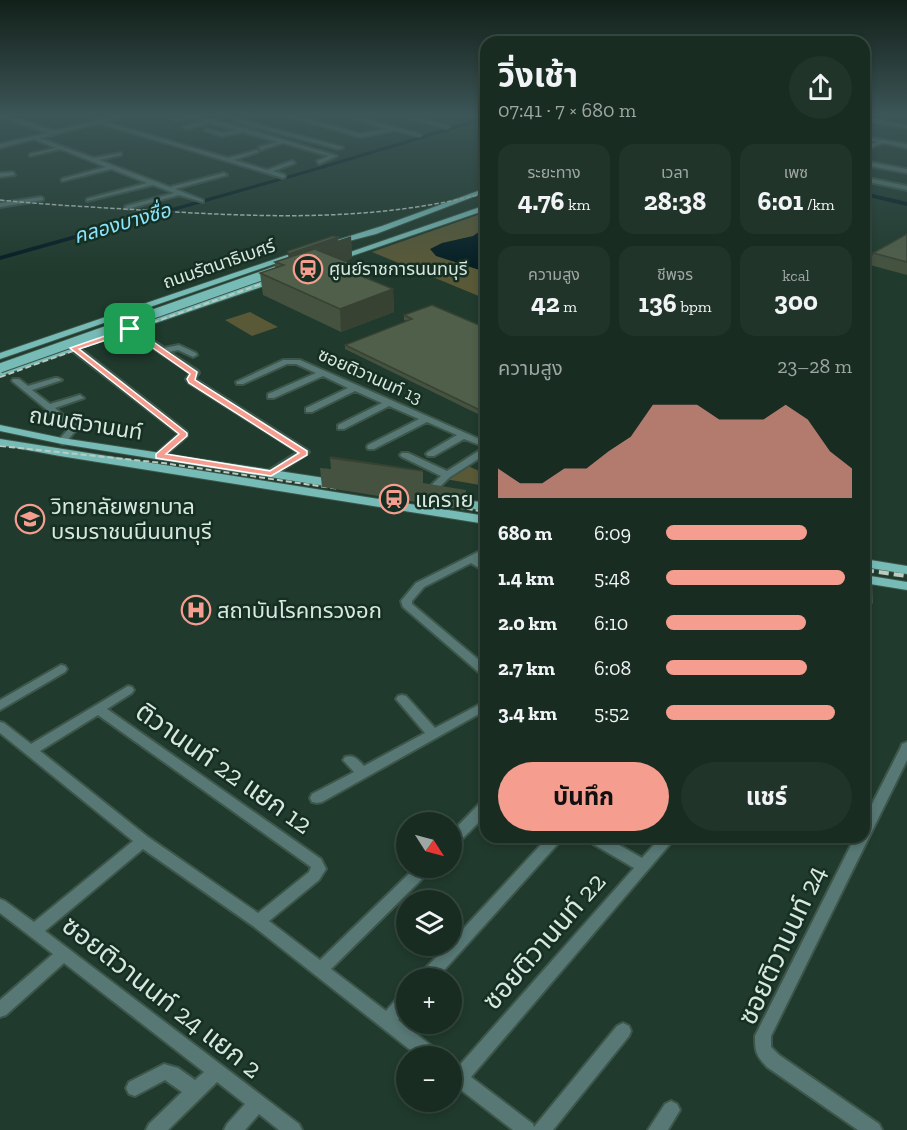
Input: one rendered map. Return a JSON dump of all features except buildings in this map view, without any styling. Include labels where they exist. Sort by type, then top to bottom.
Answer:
[{"type":"main road","name":"ถนนรัตนาธิเบศร์","points":[[1,369],[25,365],[130,329],[282,270],[311,255],[380,228],[480,194]]},
{"type":"main road","name":"ถนนรัตนาธิเบศร์","points":[[0,356],[311,255],[404,229],[480,204]]},
{"type":"main road","points":[[325,262],[480,209]]},
{"type":"main road","name":"ถนนรัตนาธิเบศร์","points":[[1,369],[282,270]]},
{"type":"main road","points":[[53,338],[42,345],[45,350],[73,349]]},
{"type":"main road","name":"ถนนติวานนท์","points":[[0,428],[62,441],[480,506]]},
{"type":"main road","name":"ถนนติวานนท์","points":[[0,442],[480,519]]},
{"type":"main road","points":[[198,475],[209,464]]},
{"type":"main road","points":[[870,564],[907,570]]},
{"type":"main road","points":[[870,580],[907,586]]},
{"type":"street","points":[[64,180],[109,168]]},
{"type":"street","points":[[114,168],[201,201]]},
{"type":"street","points":[[256,168],[283,176]]},
{"type":"street","points":[[268,171],[278,168]]},
{"type":"street","points":[[888,168],[907,171]]},
{"type":"street","points":[[0,175],[12,174]]},
{"type":"street","points":[[170,189],[224,175]]},
{"type":"street","points":[[870,180],[907,188]]},
{"type":"street","points":[[89,200],[152,183]]},
{"type":"street","points":[[128,207],[179,193]]},
{"type":"street","points":[[0,205],[41,200]]},
{"type":"street","points":[[130,329],[195,373],[190,379],[192,381],[304,452],[271,473]]},
{"type":"street","points":[[163,351],[179,347],[193,355]]},
{"type":"street","points":[[73,349],[184,434],[159,456]]},
{"type":"street","name":"ซอยติวานนท์ 13","points":[[240,382],[286,362],[297,362],[480,442]]},
{"type":"street","points":[[272,396],[323,373]]},
{"type":"street","points":[[27,390],[58,380]]},
{"type":"street","points":[[16,381],[74,428],[62,441]]},
{"type":"street","points":[[309,410],[356,387]]},
{"type":"street","points":[[49,407],[80,398]]},
{"type":"street","points":[[341,427],[390,402]]},
{"type":"street","points":[[371,447],[426,419]]},
{"type":"street","points":[[431,454],[464,435]]},
{"type":"street","points":[[424,498],[447,475],[480,454]]},
{"type":"street","points":[[405,455],[428,468],[447,475]]},
{"type":"street","points":[[412,470],[428,468]]},
{"type":"street","points":[[480,554],[420,585],[406,601],[407,605],[480,667]]},
{"type":"street","points":[[472,559],[480,565]]},
{"type":"street","points":[[0,706],[61,669]]},
{"type":"street","points":[[30,751],[128,690]]},
{"type":"street","points":[[402,699],[433,734]]},
{"type":"street","points":[[317,798],[480,708]]},
{"type":"street","name":"ติวานนท์ 22 แยก 12","points":[[98,709],[316,863],[319,869],[314,876],[258,921]]},
{"type":"street","points":[[0,726],[143,841],[258,921],[420,1046]]},
{"type":"street","name":"ซอยติวานนท์ 24","points":[[870,821],[907,747]]},
{"type":"street","points":[[350,760],[363,773]]},
{"type":"street","points":[[462,830],[480,812]]},
{"type":"street","points":[[35,930],[143,841]]},
{"type":"street","points":[[436,968],[551,843]]},
{"type":"street","points":[[604,843],[644,866]]},
{"type":"street","name":"ซอยติวานนท์ 22","points":[[462,1068],[664,843]]},
{"type":"street","name":"ซอยติวานนท์ 24","points":[[859,843],[763,1036],[763,1050],[773,1061],[873,1130]]},
{"type":"street","points":[[321,969],[414,878]]},
{"type":"street","name":"ซอยติวานนท์ 24 แยก 2","points":[[0,905],[293,1130]]},
{"type":"street","points":[[0,1010],[64,954]]},
{"type":"street","points":[[388,1020],[396,1011]]},
{"type":"street","points":[[542,1130],[623,1031]]},
{"type":"street","points":[[135,1088],[164,1072],[172,1074],[195,1092]]},
{"type":"street","points":[[155,1130],[216,1072]]},
{"type":"street","points":[[462,1081],[527,1130]]},
{"type":"street","points":[[233,1130],[257,1103]]},
{"type":"street","points":[[657,1130],[671,1110]]},
{"type":"shaded area","points":[[480,214],[480,297],[372,252]]},
{"type":"shaded area","points":[[250,312],[278,327],[252,336],[225,320]]},
{"type":"shaded area","points":[[468,466],[480,471],[480,485],[445,479]]},
{"type":"water","points":[[480,231],[480,270],[436,256],[430,249],[442,243],[473,236]]},
{"type":"waterway","name":"คลองบางซื่อ","points":[[0,258],[320,168]]},
{"type":"waterway","points":[[870,195],[907,204]]},
{"type":"railway","points":[[0,200],[185,213],[272,216],[399,209],[480,194]]},
{"type":"railway","points":[[0,377],[278,278]]},
{"type":"railway","points":[[0,446],[163,463],[339,489]]},
{"type":"railway","points":[[449,506],[480,511]]},
{"type":"railway","points":[[870,571],[907,576]]},
{"type":"place","name":"ศูนย์ราชการนนทบุรี","points":[[308,269]]},
{"type":"place","name":"แคราย","points":[[394,499]]},
{"type":"place","name":"วิทยาลัยพยาบาล บรมราชนนีนนทบุรี","points":[[30,519]]},
{"type":"place","name":"สถาบันโรคทรวงอก","points":[[196,610]]},
{"type":"route","points":[[130,329],[195,373],[190,380],[304,453],[271,473],[159,456],[184,434],[74,348],[130,329]]}]
